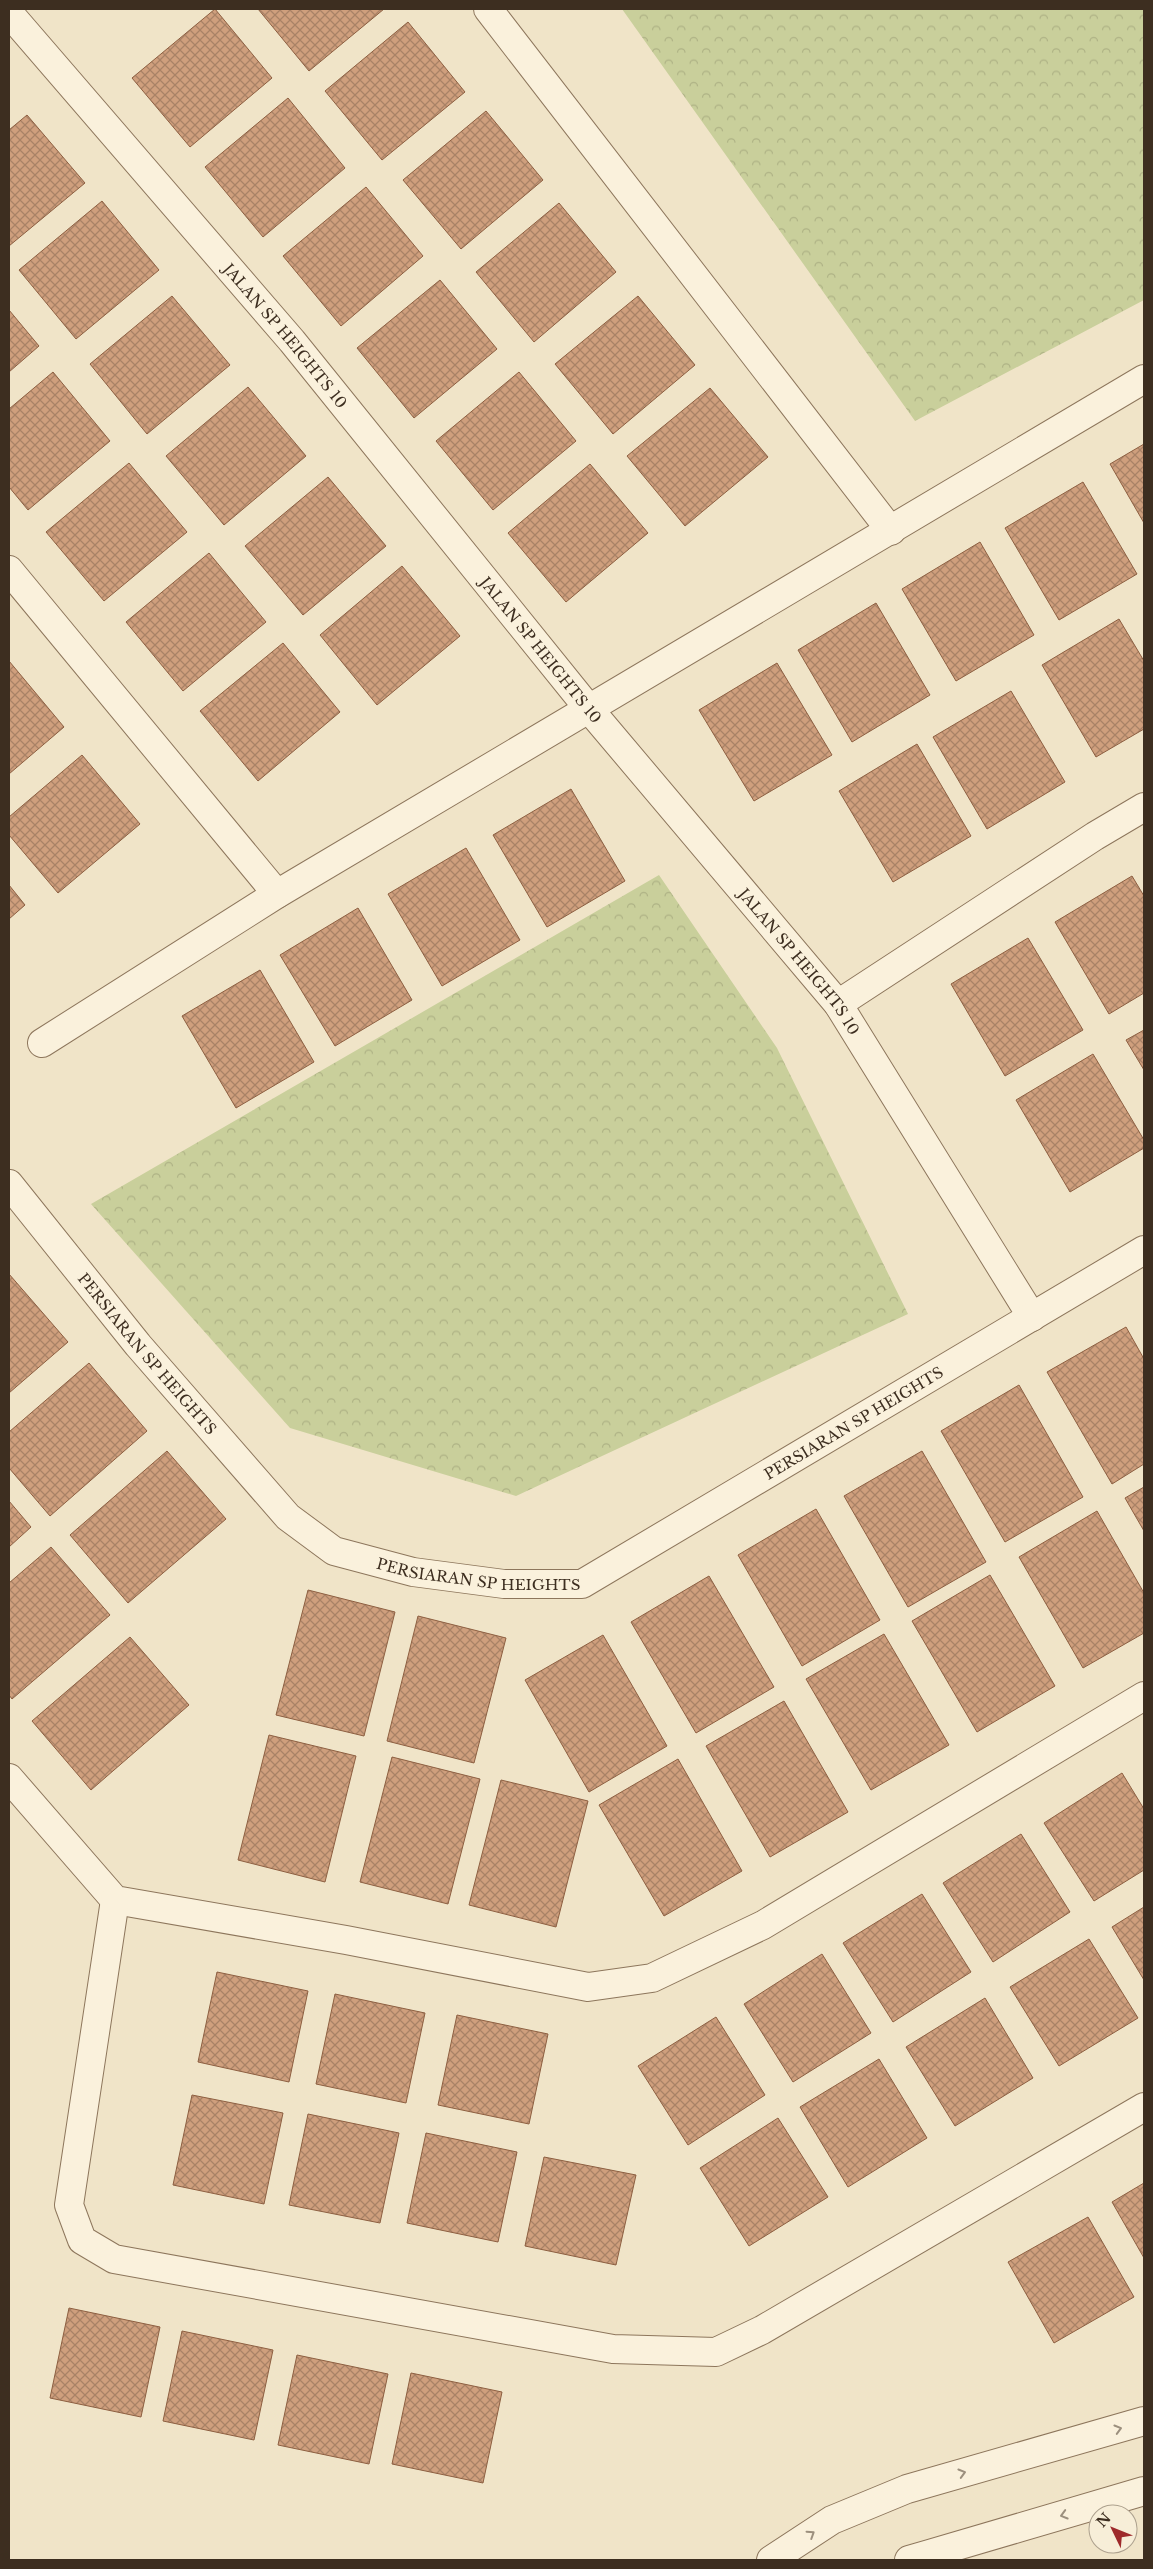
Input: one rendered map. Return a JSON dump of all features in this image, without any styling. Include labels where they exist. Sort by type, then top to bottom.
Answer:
[{"type":"street","points":[[488,9],[891,531]]},
{"type":"street","name":"JALAN SP HEIGHTS 10","points":[[9,13],[292,341],[589,709],[838,1004],[1032,1317]]},
{"type":"street","points":[[42,1043],[276,894],[891,531],[1144,379]]},
{"type":"street","points":[[9,570],[276,894]]},
{"type":"street","points":[[838,1004],[1094,836],[1144,807]]},
{"type":"street","name":"PERSIARAN SP HEIGHTS","points":[[9,1184],[138,1345],[288,1517],[334,1551],[413,1572],[504,1584],[582,1584],[1144,1250]]},
{"type":"street","points":[[9,1778],[115,1900],[346,1940],[588,1987],[652,1978],[763,1925],[1144,1696]]},
{"type":"street","points":[[115,1900],[69,2205],[82,2240],[114,2259],[613,2349],[716,2352],[762,2330],[1144,2107]]},
{"type":"street","points":[[771,2560],[832,2520],[907,2489],[1144,2421]]},
{"type":"street","points":[[909,2560],[1144,2491]]},
{"type":"green space","points":[[622,9],[1144,9],[1144,300],[915,421]]},
{"type":"green space","points":[[659,875],[777,1048],[908,1314],[516,1496],[290,1428],[91,1204]]},
{"type":"building","points":[[215,9],[272,78],[190,147],[132,78]]},
{"type":"building","points":[[258,9],[384,9],[309,71]]},
{"type":"building","points":[[408,22],[465,92],[382,160],[325,91]]},
{"type":"building","points":[[288,98],[345,168],[263,237],[205,167]]},
{"type":"building","points":[[486,111],[543,180],[461,249],[403,180]]},
{"type":"building","points":[[27,115],[85,183],[9,246],[9,130]]},
{"type":"building","points":[[366,187],[423,256],[341,326],[283,256]]},
{"type":"building","points":[[102,201],[159,270],[76,339],[19,270]]},
{"type":"building","points":[[559,203],[616,272],[534,342],[476,272]]},
{"type":"building","points":[[440,280],[497,349],[414,418],[357,348]]},
{"type":"building","points":[[172,296],[230,365],[147,434],[90,364]]},
{"type":"building","points":[[638,296],[695,365],[613,434],[555,364]]},
{"type":"building","points":[[9,310],[39,346],[9,372]]},
{"type":"building","points":[[53,372],[110,441],[28,510],[9,487],[9,409]]},
{"type":"building","points":[[519,372],[576,441],[493,510],[436,441]]},
{"type":"building","points":[[248,387],[306,456],[224,525],[166,456]]},
{"type":"building","points":[[710,388],[768,457],[685,526],[627,456]]},
{"type":"building","points":[[1144,444],[1144,523],[1110,464]]},
{"type":"building","points":[[129,463],[187,532],[104,601],[46,532]]},
{"type":"building","points":[[590,464],[648,533],[566,602],[508,533]]},
{"type":"building","points":[[328,477],[386,546],[303,615],[245,546]]},
{"type":"building","points":[[1083,482],[1137,574],[1059,620],[1005,528]]},
{"type":"building","points":[[980,542],[1034,635],[956,681],[902,589]]},
{"type":"building","points":[[209,553],[266,622],[183,691],[126,622]]},
{"type":"building","points":[[402,566],[460,636],[377,705],[320,635]]},
{"type":"building","points":[[876,603],[930,695],[852,742],[798,650]]},
{"type":"building","points":[[1119,619],[1144,661],[1144,729],[1096,757],[1042,665]]},
{"type":"building","points":[[283,643],[340,712],[258,781],[200,711]]},
{"type":"building","points":[[9,661],[64,727],[9,774]]},
{"type":"building","points":[[777,663],[832,755],[754,801],[699,710]]},
{"type":"building","points":[[1011,691],[1065,782],[987,829],[933,737]]},
{"type":"building","points":[[917,744],[971,836],[893,882],[839,791]]},
{"type":"building","points":[[82,755],[140,824],[58,893],[9,835],[9,817]]},
{"type":"building","points":[[571,789],[625,881],[547,927],[493,835]]},
{"type":"building","points":[[466,848],[520,940],[442,986],[388,894]]},
{"type":"building","points":[[1132,876],[1144,896],[1144,993],[1109,1014],[1055,922]]},
{"type":"building","points":[[9,885],[25,905],[9,919]]},
{"type":"building","points":[[358,908],[412,1000],[335,1046],[280,955]]},
{"type":"building","points":[[1028,938],[1083,1030],[1005,1076],[951,984]]},
{"type":"building","points":[[260,970],[314,1062],[236,1108],[182,1016]]},
{"type":"building","points":[[1144,1030],[1144,1070],[1126,1040]]},
{"type":"building","points":[[1093,1054],[1144,1140],[1144,1148],[1070,1192],[1016,1100]]},
{"type":"building","points":[[9,1274],[68,1342],[9,1393]]},
{"type":"building","points":[[1126,1327],[1144,1359],[1144,1464],[1112,1484],[1047,1372]]},
{"type":"building","points":[[89,1363],[147,1431],[50,1516],[9,1468],[9,1432]]},
{"type":"building","points":[[1019,1385],[1083,1497],[1005,1542],[941,1431]]},
{"type":"building","points":[[167,1451],[226,1519],[128,1603],[70,1535]]},
{"type":"building","points":[[922,1451],[986,1562],[908,1607],[844,1496]]},
{"type":"building","points":[[1144,1487],[1144,1531],[1125,1498]]},
{"type":"building","points":[[9,1501],[31,1527],[9,1547]]},
{"type":"building","points":[[816,1509],[880,1620],[802,1666],[738,1555]]},
{"type":"building","points":[[1097,1511],[1144,1593],[1144,1633],[1083,1668],[1019,1557]]},
{"type":"building","points":[[51,1547],[110,1615],[12,1699],[9,1695],[9,1583]]},
{"type":"building","points":[[990,1575],[1055,1686],[977,1732],[912,1621]]},
{"type":"building","points":[[709,1576],[774,1687],[696,1733],[631,1622]]},
{"type":"building","points":[[308,1590],[395,1612],[364,1736],[276,1715]]},
{"type":"building","points":[[418,1616],[506,1638],[474,1763],[387,1741]]},
{"type":"building","points":[[884,1634],[949,1745],[871,1790],[806,1679]]},
{"type":"building","points":[[603,1635],[667,1746],[589,1792],[525,1680]]},
{"type":"building","points":[[130,1637],[189,1705],[91,1790],[32,1721]]},
{"type":"building","points":[[784,1701],[848,1812],[770,1857],[706,1746]]},
{"type":"building","points":[[269,1735],[356,1756],[325,1882],[238,1860]]},
{"type":"building","points":[[392,1757],[480,1779],[448,1904],[360,1882]]},
{"type":"building","points":[[678,1759],[742,1871],[664,1916],[599,1805]]},
{"type":"building","points":[[1122,1773],[1144,1809],[1144,1870],[1094,1901],[1044,1823]]},
{"type":"building","points":[[501,1780],[588,1801],[556,1927],[469,1905]]},
{"type":"building","points":[[1021,1834],[1070,1912],[993,1962],[943,1883]]},
{"type":"building","points":[[922,1894],[971,1972],[893,2022],[843,1943]]},
{"type":"building","points":[[1144,1907],[1144,1980],[1112,1927]]},
{"type":"building","points":[[1089,1939],[1138,2018],[1059,2066],[1010,1987]]},
{"type":"building","points":[[822,1954],[871,2033],[793,2082],[744,2004]]},
{"type":"building","points":[[217,1972],[308,1991],[289,2082],[198,2062]]},
{"type":"building","points":[[335,1994],[425,2013],[406,2103],[316,2084]]},
{"type":"building","points":[[985,1998],[1033,2078],[955,2126],[906,2047]]},
{"type":"building","points":[[457,2015],[548,2034],[529,2124],[438,2105]]},
{"type":"building","points":[[716,2017],[765,2095],[688,2145],[638,2066]]},
{"type":"building","points":[[879,2059],[927,2138],[848,2187],[800,2107]]},
{"type":"building","points":[[192,2095],[283,2113],[264,2204],[173,2185]]},
{"type":"building","points":[[308,2114],[399,2133],[380,2223],[289,2205]]},
{"type":"building","points":[[778,2118],[828,2197],[749,2246],[700,2168]]},
{"type":"building","points":[[426,2133],[517,2152],[498,2242],[407,2223]]},
{"type":"building","points":[[544,2157],[636,2175],[616,2265],[525,2246]]},
{"type":"building","points":[[1144,2183],[1144,2258],[1112,2202]]},
{"type":"building","points":[[1088,2217],[1134,2297],[1054,2343],[1008,2262]]},
{"type":"building","points":[[69,2308],[160,2327],[141,2417],[50,2398]]},
{"type":"building","points":[[182,2331],[273,2350],[254,2440],[163,2421]]},
{"type":"building","points":[[297,2355],[388,2374],[369,2464],[278,2445]]},
{"type":"building","points":[[411,2373],[502,2392],[483,2483],[392,2464]]}]
